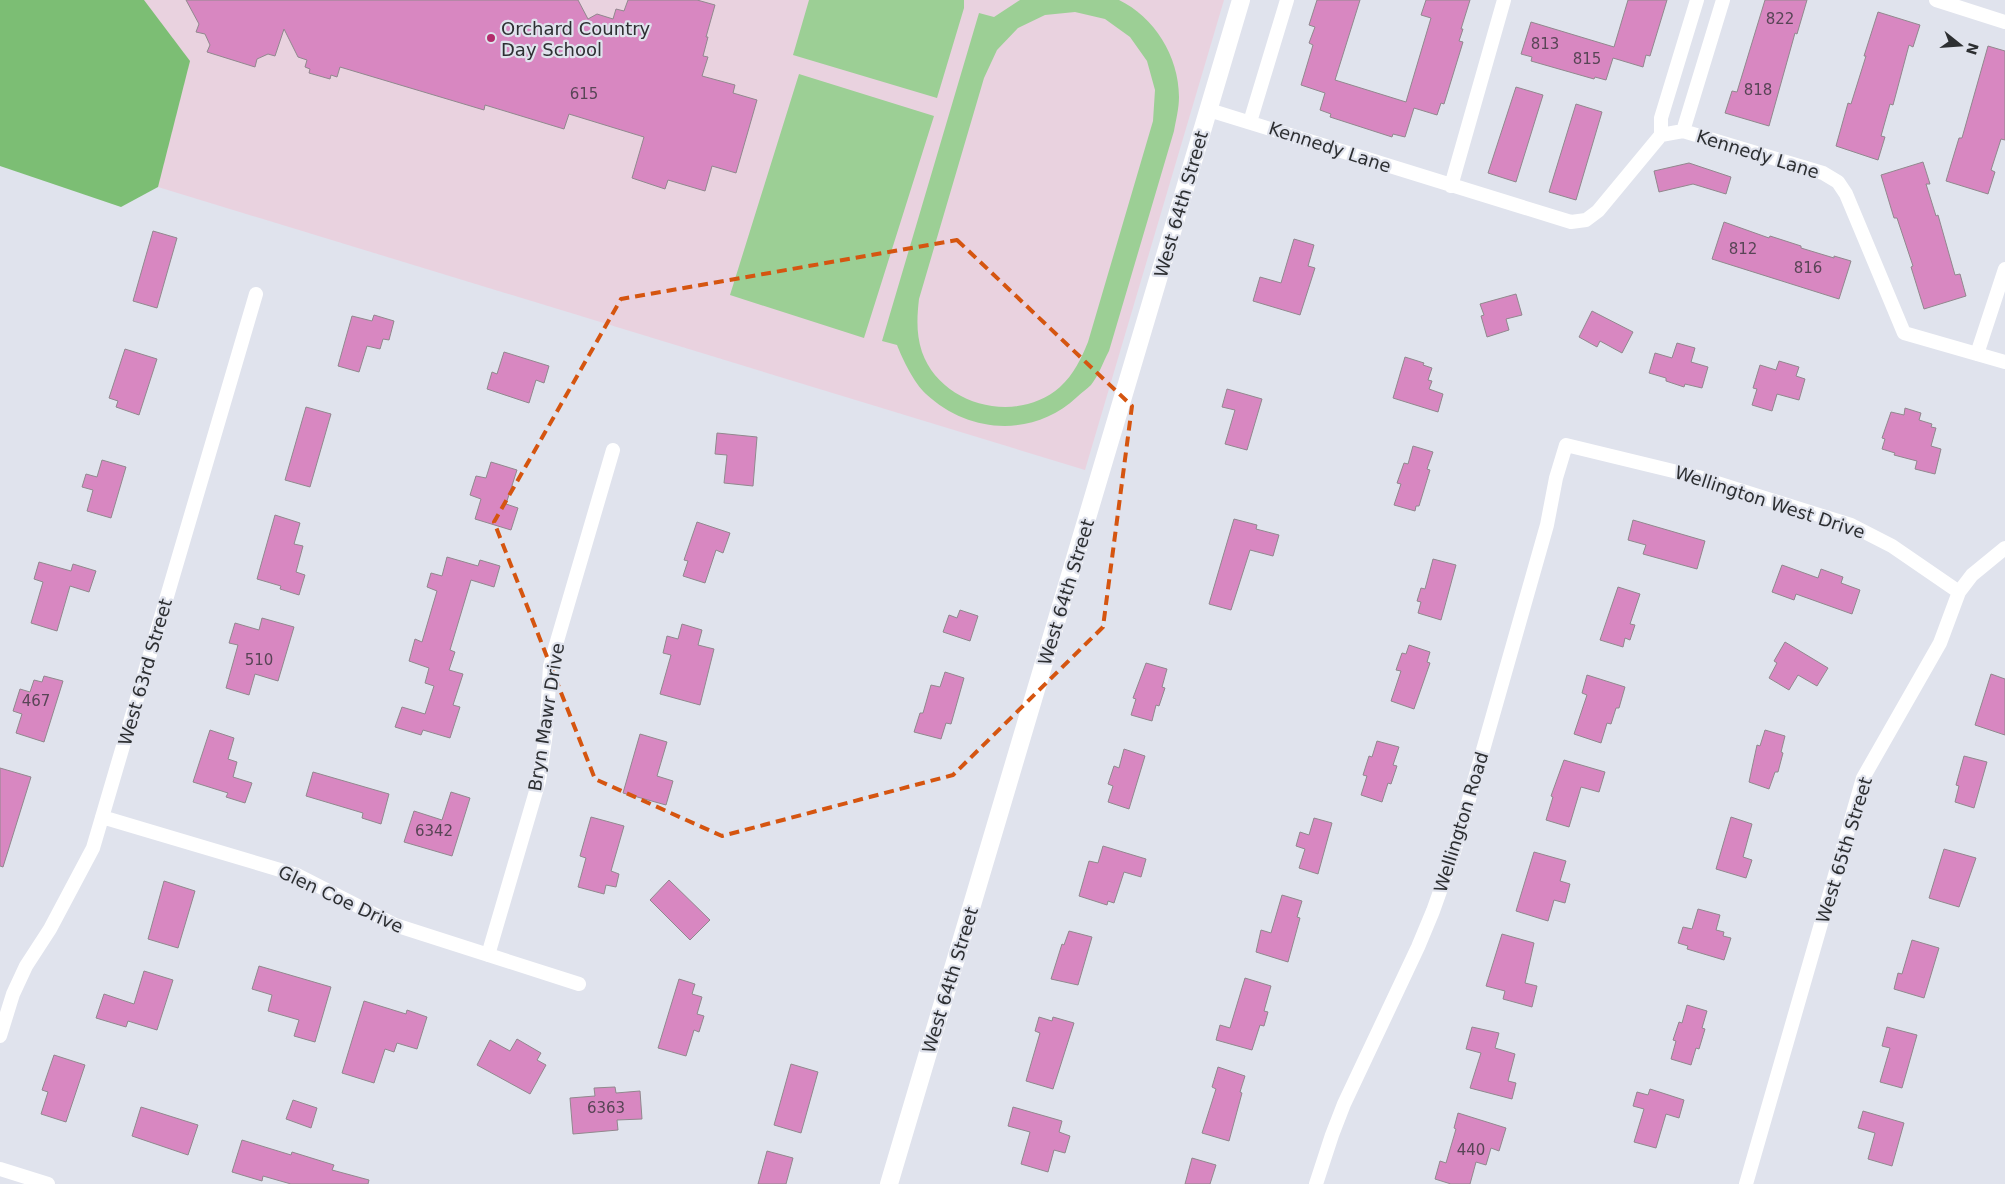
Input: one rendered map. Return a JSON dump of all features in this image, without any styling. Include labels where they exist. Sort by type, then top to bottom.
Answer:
[{"type":"street","name":"West 64th Street","points":[[889,1184],[1241,0]]},
{"type":"street","points":[[1250,122],[1287,0]]},
{"type":"street","points":[[1451,186],[1504,0]]},
{"type":"street","points":[[1661,135],[1661,118],[1697,0]]},
{"type":"street","points":[[1683,131],[1722,0]]},
{"type":"street","points":[[1936,0],[2005,22]]},
{"type":"street","name":"Kennedy Lane","points":[[1209,110],[1571,222],[1586,220],[1598,211],[1661,135],[1683,131],[1823,173],[1838,182],[1846,194],[1904,332],[2005,362]]},
{"type":"street","points":[[1978,354],[2005,269]]},
{"type":"street","name":"West 63rd Street","points":[[0,1036],[13,994],[26,966],[50,929],[93,848],[256,294]]},
{"type":"street","name":"Wellington West Drive","points":[[1566,445],[1698,477],[1851,524],[1892,546],[1959,592]]},
{"type":"street","name":"Wellington Road","points":[[1316,1184],[1341,1112],[1418,947],[1454,852],[1548,525],[1556,478],[1566,445]]},
{"type":"street","name":"Bryn Mawr Drive","points":[[488,955],[539,781],[546,733],[550,666],[613,450]]},
{"type":"street","name":"West 65th Street","points":[[1746,1184],[1864,778],[1940,643],[1959,592],[1972,575],[2005,548]]},
{"type":"street","name":"Glen Coe Drive","points":[[102,817],[297,875],[395,925],[579,984]]},
{"type":"street","points":[[0,1169],[48,1184]]},
{"type":"highlighted area","points":[[957,240],[1132,406],[1103,627],[953,775],[722,836],[595,779],[494,522],[621,299]]},
{"type":"shaded area","points":[[0,0],[1224,0],[1085,470],[158,187],[0,136]]},
{"type":"green space","points":[[0,0],[144,0],[190,61],[158,187],[121,207],[0,166]]},
{"type":"green space","points":[[809,0],[964,0],[964,8],[937,98],[793,55]]},
{"type":"green space","points":[[1020,0],[1119,0],[1132,7],[1143,17],[1162,40],[1175,67],[1179,97],[1174,131],[1109,351],[1096,377],[1091,385],[1060,410],[1041,419],[1021,425],[1001,426],[981,423],[962,417],[943,407],[926,394],[917,384],[897,345],[882,341],[979,13],[994,17]],"holes":[[[1075,12],[1105,19],[1130,37],[1147,61],[1155,90],[1153,121],[1088,342],[1073,372],[1060,387],[1043,399],[1023,405],[1002,407],[982,404],[963,397],[946,386],[932,371],[922,352],[917,319],[919,299],[984,78],[997,50],[1018,28],[1045,15]]]},
{"type":"green space","points":[[799,74],[934,116],[864,338],[730,295]]},
{"type":"building","points":[[186,0],[578,0],[588,19],[597,14],[613,19],[616,9],[624,11],[628,0],[697,0],[715,5],[706,37],[708,37],[703,56],[708,57],[702,76],[735,85],[733,93],[757,100],[736,173],[712,166],[705,191],[668,180],[665,189],[632,178],[644,137],[569,114],[564,129],[485,105],[484,110],[340,67],[337,77],[331,75],[330,79],[309,73],[310,69],[305,67],[307,60],[298,57],[284,29],[275,56],[268,54],[257,59],[255,67],[207,52],[210,45],[205,34],[196,32],[199,24]]},
{"type":"building","points":[[1317,0],[1360,0],[1335,80],[1406,102],[1431,18],[1421,15],[1426,0],[1470,0],[1459,41],[1463,42],[1444,104],[1441,103],[1437,115],[1414,108],[1405,137],[1393,134],[1392,137],[1330,117],[1331,114],[1320,110],[1325,93],[1301,85],[1313,45],[1309,43],[1315,27],[1309,25]]},
{"type":"building","points":[[1628,0],[1667,0],[1650,56],[1646,55],[1643,67],[1613,58],[1606,80],[1595,77],[1594,79],[1531,61],[1532,57],[1521,54],[1531,22],[1614,47]]},
{"type":"building","points":[[1765,0],[1807,0],[1797,34],[1795,33],[1769,126],[1725,113],[1732,91],[1737,92]]},
{"type":"building","points":[[1878,12],[1920,25],[1913,47],[1909,45],[1893,105],[1890,104],[1881,136],[1885,137],[1878,160],[1836,146],[1848,103],[1851,104]]},
{"type":"building","points":[[1988,46],[2005,51],[2005,140],[2001,139],[1991,170],[1995,172],[1988,194],[1946,181],[1959,138],[1962,138]]},
{"type":"building","points":[[1516,87],[1543,95],[1516,182],[1488,173]]},
{"type":"building","points":[[1576,104],[1602,112],[1576,200],[1549,192]]},
{"type":"building","points":[[1923,162],[1930,184],[1926,184],[1936,216],[1938,215],[1955,275],[1960,274],[1966,296],[1924,309],[1911,267],[1913,266],[1897,218],[1894,218],[1881,175]]},
{"type":"building","points":[[1689,163],[1731,177],[1726,194],[1693,184],[1659,192],[1654,171]]},
{"type":"building","points":[[1724,222],[1769,238],[1770,236],[1801,246],[1801,248],[1851,261],[1839,299],[1712,259]]},
{"type":"building","points":[[153,231],[177,238],[157,308],[133,301]]},
{"type":"building","points":[[1294,239],[1314,245],[1308,266],[1315,268],[1300,315],[1253,301],[1260,277],[1281,283]]},
{"type":"building","points":[[1516,294],[1522,315],[1506,319],[1509,330],[1487,337],[1481,316],[1484,315],[1480,304]]},
{"type":"building","points":[[1592,311],[1633,332],[1622,353],[1600,341],[1597,347],[1579,337]]},
{"type":"building","points":[[374,315],[394,321],[389,340],[383,339],[380,349],[367,346],[359,372],[338,366],[352,316],[372,321]]},
{"type":"building","points":[[1677,343],[1695,348],[1691,362],[1708,367],[1702,388],[1685,384],[1684,387],[1666,381],[1666,378],[1649,373],[1655,353],[1672,358]]},
{"type":"building","points":[[125,349],[157,359],[139,415],[116,407],[118,401],[109,398]]},
{"type":"building","points":[[504,352],[549,366],[544,383],[536,380],[529,403],[487,389],[492,372],[497,374]]},
{"type":"building","points":[[1405,357],[1424,363],[1423,365],[1432,368],[1428,380],[1432,381],[1429,389],[1443,394],[1438,412],[1393,398]]},
{"type":"building","points":[[1779,361],[1799,367],[1796,376],[1805,379],[1799,400],[1777,394],[1772,411],[1752,405],[1757,389],[1753,388],[1760,365],[1776,370]]},
{"type":"building","points":[[1227,389],[1262,399],[1247,450],[1225,444],[1235,410],[1222,407]]},
{"type":"building","points":[[306,407],[331,414],[310,487],[285,480]]},
{"type":"building","points":[[1905,408],[1921,413],[1919,420],[1932,424],[1931,427],[1936,428],[1931,446],[1941,449],[1935,474],[1915,469],[1917,461],[1894,455],[1895,453],[1882,449],[1885,439],[1882,438],[1891,412],[1904,415]]},
{"type":"building","points":[[717,433],[757,437],[753,486],[724,483],[727,455],[715,454]]},
{"type":"building","points":[[1413,446],[1433,452],[1427,469],[1430,470],[1419,506],[1416,506],[1415,511],[1394,505],[1401,484],[1397,483],[1404,463],[1408,464]]},
{"type":"building","points":[[102,460],[126,467],[111,518],[87,511],[93,490],[82,487],[86,474],[97,477]]},
{"type":"building","points":[[491,462],[517,470],[506,504],[518,508],[511,530],[475,519],[481,499],[470,495],[476,476],[486,478]]},
{"type":"building","points":[[275,515],[300,523],[294,544],[303,546],[296,572],[305,575],[299,595],[280,589],[281,586],[257,579]]},
{"type":"building","points":[[1234,519],[1257,525],[1256,529],[1279,535],[1273,556],[1250,550],[1231,610],[1209,604]]},
{"type":"building","points":[[1633,520],[1705,541],[1697,569],[1643,554],[1646,545],[1628,540]]},
{"type":"building","points":[[697,522],[730,533],[723,553],[716,550],[705,583],[683,576],[688,561],[684,560]]},
{"type":"building","points":[[447,557],[478,566],[480,560],[500,566],[494,587],[471,580],[450,650],[455,652],[449,670],[463,674],[453,705],[460,707],[450,738],[423,730],[421,735],[395,727],[402,707],[425,714],[434,686],[425,683],[429,668],[409,661],[415,639],[422,642],[437,591],[427,587],[431,573],[442,576]]},
{"type":"building","points":[[1433,559],[1456,565],[1441,620],[1418,613],[1421,602],[1417,601],[1421,588],[1425,589]]},
{"type":"building","points":[[39,562],[71,571],[73,564],[96,571],[89,592],[70,586],[57,631],[31,623],[43,582],[34,579]]},
{"type":"building","points":[[1782,565],[1818,578],[1821,569],[1843,577],[1841,583],[1860,590],[1852,614],[1796,594],[1794,600],[1772,592]]},
{"type":"building","points":[[1618,587],[1640,594],[1630,624],[1635,625],[1630,640],[1625,638],[1623,647],[1600,640]]},
{"type":"building","points":[[960,610],[978,616],[970,641],[943,632],[949,615],[957,618]]},
{"type":"building","points":[[262,618],[294,627],[278,681],[255,674],[249,695],[226,688],[238,645],[229,643],[235,623],[259,630]]},
{"type":"building","points":[[682,624],[702,630],[698,645],[714,649],[700,705],[660,694],[671,655],[663,653],[667,636],[678,639]]},
{"type":"building","points":[[1785,642],[1828,668],[1817,686],[1798,675],[1789,690],[1769,678],[1777,663],[1774,661]]},
{"type":"building","points":[[1409,645],[1430,652],[1427,662],[1430,663],[1414,709],[1391,701],[1401,671],[1396,670],[1402,653],[1406,654]]},
{"type":"building","points":[[1146,663],[1167,669],[1162,687],[1165,688],[1159,706],[1156,705],[1152,721],[1131,715],[1136,699],[1133,698]]},
{"type":"building","points":[[945,672],[964,678],[951,724],[946,723],[941,739],[914,732],[920,713],[923,713],[931,685],[940,687]]},
{"type":"building","points":[[1991,674],[2005,679],[2005,735],[1975,725]]},
{"type":"building","points":[[1587,675],[1625,687],[1619,708],[1616,708],[1611,724],[1607,723],[1601,743],[1574,734],[1587,695],[1582,693]]},
{"type":"building","points":[[44,676],[63,681],[44,742],[16,733],[22,714],[13,711],[20,689],[30,692],[34,680],[42,682]]},
{"type":"building","points":[[210,730],[234,738],[228,759],[237,762],[233,777],[252,783],[245,803],[226,797],[228,793],[193,782]]},
{"type":"building","points":[[1765,730],[1785,736],[1778,772],[1775,772],[1769,789],[1749,782],[1757,745],[1760,746]]},
{"type":"building","points":[[640,734],[667,742],[657,776],[673,781],[666,805],[623,793]]},
{"type":"building","points":[[1377,741],[1399,747],[1393,765],[1397,766],[1391,784],[1388,783],[1382,802],[1361,795],[1367,776],[1363,775],[1369,756],[1372,757]]},
{"type":"building","points":[[1124,749],[1145,756],[1129,809],[1108,802],[1113,786],[1108,784],[1114,766],[1119,768]]},
{"type":"building","points":[[1964,756],[1987,762],[1974,808],[1955,802],[1959,786],[1956,785]]},
{"type":"building","points":[[1564,760],[1605,772],[1599,792],[1581,787],[1569,827],[1546,820],[1553,797],[1551,796]]},
{"type":"building","points":[[0,768],[31,777],[3,867],[0,866]]},
{"type":"building","points":[[313,772],[389,794],[381,824],[362,818],[363,813],[306,796]]},
{"type":"building","points":[[451,792],[470,798],[452,856],[404,842],[414,811],[442,820]]},
{"type":"building","points":[[591,817],[624,826],[611,871],[619,874],[616,887],[606,885],[604,894],[578,887],[586,858],[580,856]]},
{"type":"building","points":[[1731,817],[1752,824],[1743,857],[1752,860],[1746,878],[1716,869]]},
{"type":"building","points":[[1314,818],[1332,823],[1318,874],[1299,868],[1305,849],[1296,846],[1300,832],[1309,835]]},
{"type":"building","points":[[1103,846],[1146,859],[1141,877],[1124,872],[1114,903],[1108,901],[1107,905],[1079,896],[1089,861],[1098,863]]},
{"type":"building","points":[[1944,849],[1976,858],[1959,907],[1929,898]]},
{"type":"building","points":[[1534,852],[1566,861],[1560,881],[1570,884],[1565,903],[1554,900],[1548,921],[1516,911]]},
{"type":"building","points":[[669,880],[710,920],[690,940],[650,900]]},
{"type":"building","points":[[164,881],[195,891],[178,948],[148,939]]},
{"type":"building","points":[[1282,895],[1302,901],[1297,917],[1300,918],[1288,962],[1256,952],[1261,930],[1271,933]]},
{"type":"building","points":[[1698,909],[1720,915],[1716,930],[1724,932],[1723,936],[1731,938],[1724,960],[1687,949],[1688,946],[1678,943],[1683,927],[1692,929]]},
{"type":"building","points":[[1069,931],[1092,937],[1078,985],[1051,979],[1062,944],[1064,945]]},
{"type":"building","points":[[1502,934],[1534,943],[1525,983],[1537,986],[1532,1007],[1503,999],[1505,991],[1486,986]]},
{"type":"building","points":[[1912,940],[1939,948],[1924,998],[1894,989],[1898,973],[1902,974]]},
{"type":"building","points":[[259,966],[331,987],[315,1042],[294,1036],[299,1020],[268,1011],[272,995],[252,989]]},
{"type":"building","points":[[144,971],[173,980],[157,1030],[128,1021],[126,1027],[96,1018],[104,994],[134,1004]]},
{"type":"building","points":[[1245,978],[1271,986],[1264,1011],[1268,1012],[1264,1026],[1260,1025],[1252,1050],[1216,1040],[1220,1025],[1230,1028]]},
{"type":"building","points":[[679,979],[695,984],[692,994],[702,997],[697,1014],[704,1016],[699,1032],[694,1030],[686,1056],[658,1048]]},
{"type":"building","points":[[364,1001],[406,1014],[407,1010],[427,1017],[417,1049],[397,1043],[394,1052],[385,1049],[374,1083],[342,1073]]},
{"type":"building","points":[[1687,1005],[1707,1011],[1702,1028],[1705,1029],[1699,1049],[1696,1048],[1691,1065],[1671,1059],[1676,1041],[1673,1040],[1679,1022],[1682,1023]]},
{"type":"building","points":[[1039,1017],[1052,1021],[1053,1017],[1074,1023],[1053,1089],[1026,1081],[1040,1033],[1035,1031]]},
{"type":"building","points":[[1472,1027],[1499,1033],[1495,1048],[1515,1054],[1508,1081],[1516,1083],[1512,1099],[1470,1088],[1481,1053],[1466,1049]]},
{"type":"building","points":[[1887,1027],[1917,1035],[1902,1088],[1880,1082],[1890,1048],[1882,1046]]},
{"type":"building","points":[[517,1039],[541,1053],[537,1060],[546,1065],[530,1094],[477,1065],[490,1040],[510,1051]]},
{"type":"building","points":[[54,1055],[85,1065],[66,1122],[41,1114],[48,1092],[42,1090]]},
{"type":"building","points":[[791,1064],[818,1072],[801,1133],[774,1125]]},
{"type":"building","points":[[1218,1067],[1245,1076],[1229,1141],[1202,1133],[1216,1089],[1212,1087]]},
{"type":"building","points":[[615,1087],[616,1093],[640,1091],[642,1119],[617,1120],[618,1130],[573,1134],[570,1098],[595,1096],[594,1088]]},
{"type":"building","points":[[1650,1089],[1684,1100],[1679,1118],[1666,1114],[1656,1148],[1634,1142],[1644,1109],[1633,1106],[1637,1092],[1648,1095]]},
{"type":"building","points":[[293,1100],[317,1108],[311,1128],[286,1119]]},
{"type":"building","points":[[141,1107],[198,1125],[188,1155],[132,1136]]},
{"type":"building","points":[[1013,1107],[1062,1121],[1059,1132],[1070,1136],[1065,1153],[1054,1150],[1048,1172],[1021,1164],[1030,1132],[1008,1126]]},
{"type":"building","points":[[1863,1111],[1904,1123],[1892,1166],[1868,1159],[1875,1133],[1858,1128]]},
{"type":"building","points":[[1458,1113],[1506,1128],[1499,1151],[1491,1148],[1486,1165],[1476,1162],[1470,1184],[1451,1184],[1435,1179],[1440,1161],[1446,1163],[1456,1129],[1454,1128]]},
{"type":"building","points":[[242,1140],[291,1155],[292,1152],[334,1165],[332,1170],[369,1180],[368,1184],[291,1184],[263,1176],[262,1181],[232,1172]]},
{"type":"building","points":[[767,1151],[793,1158],[786,1184],[758,1184]]},
{"type":"building","points":[[1192,1158],[1216,1165],[1210,1184],[1185,1184]]},
{"type":"place","name":"Orchard Country Day School","points":[[491,38]]}]
